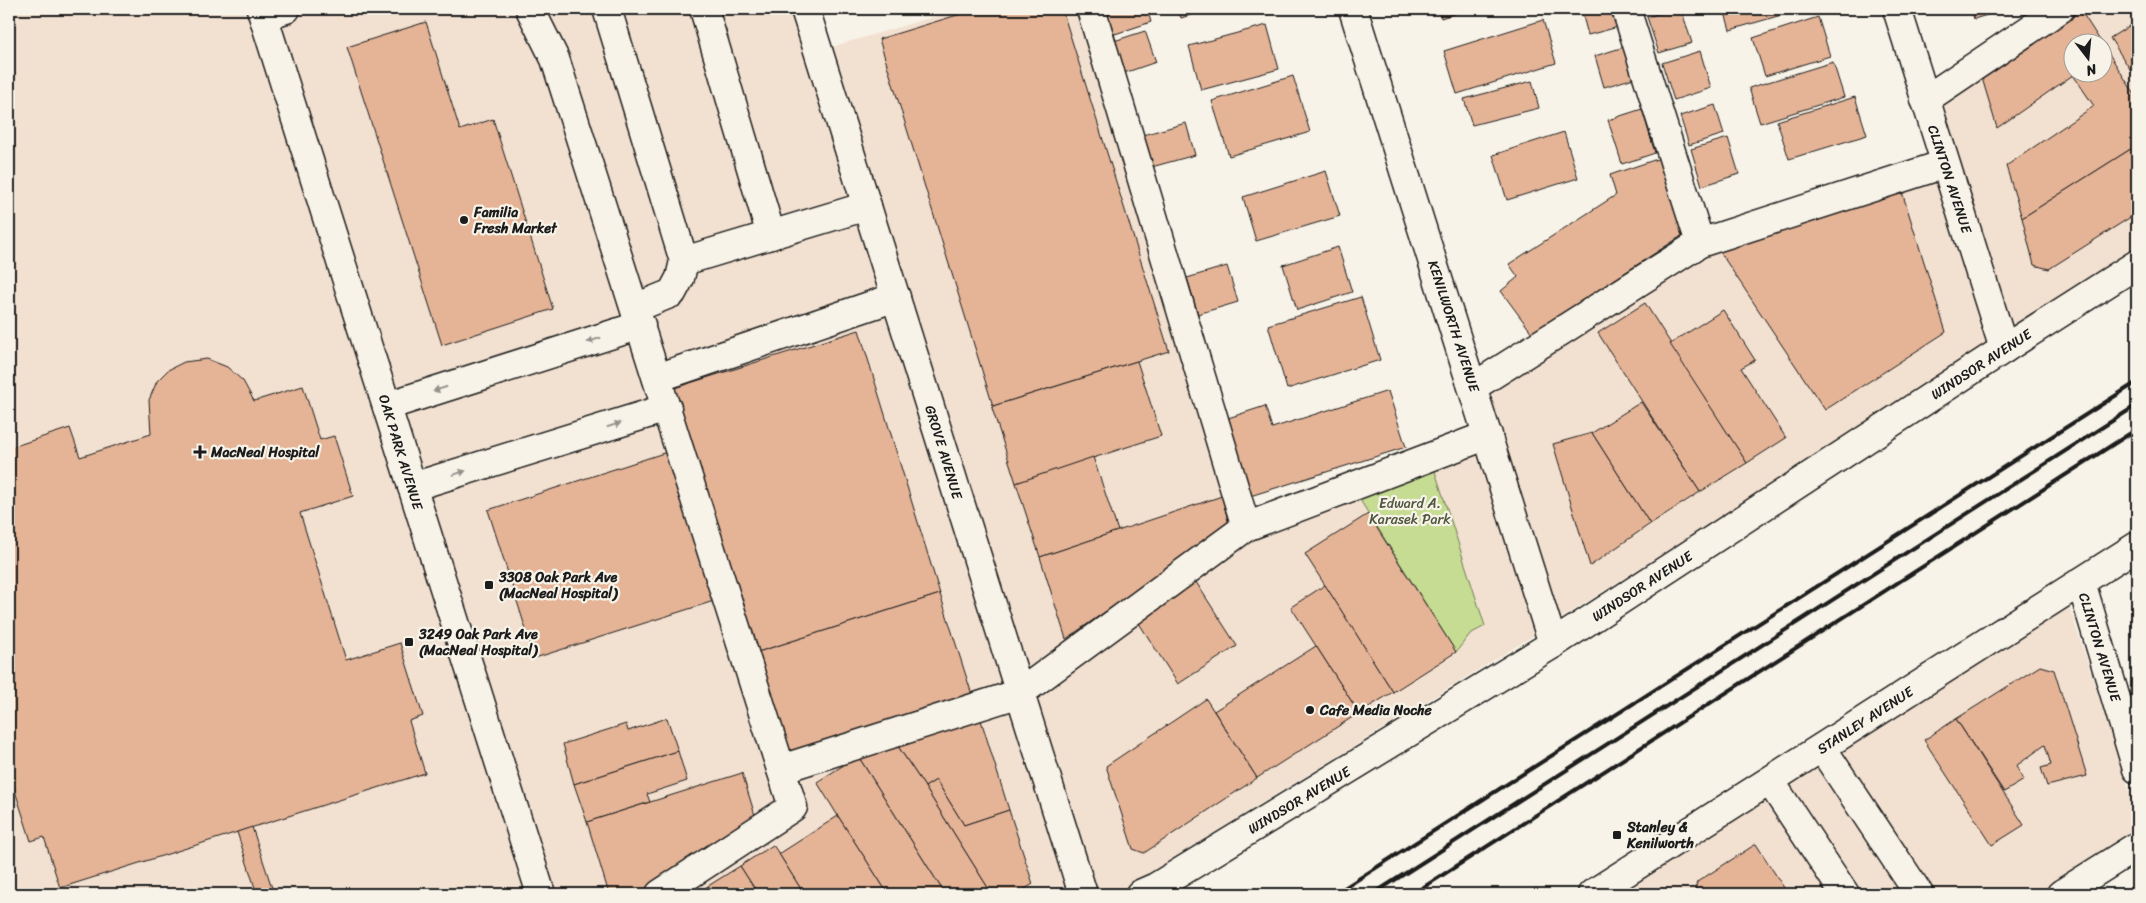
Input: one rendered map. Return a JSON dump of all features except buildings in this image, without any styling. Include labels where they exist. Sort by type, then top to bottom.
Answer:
[{"type":"street","points":[[530,9],[555,59],[793,806],[660,894]]},
{"type":"street","points":[[387,406],[638,316],[672,293],[680,278],[684,261],[607,9]]},
{"type":"street","points":[[704,9],[771,235]]},
{"type":"street","name":"GROVE AVENUE","points":[[805,9],[1083,894]]},
{"type":"street","points":[[1091,9],[1246,527]]},
{"type":"street","name":"KENILWORTH AVENUE","points":[[1354,9],[1553,644]]},
{"type":"street","points":[[1626,9],[1700,243]]},
{"type":"street","name":"CLINTON AVENUE","points":[[1897,9],[2004,349]]},
{"type":"street","points":[[1925,100],[2060,9]]},
{"type":"street","name":"OAK PARK AVENUE","points":[[270,11],[387,406],[541,894]]},
{"type":"street","points":[[1473,387],[1700,243],[1945,164]]},
{"type":"street","points":[[684,261],[868,206]]},
{"type":"street","name":"WINDSOR AVENUE","points":[[1140,894],[1173,877],[1553,644],[2137,264]]},
{"type":"street","points":[[657,378],[896,297]]},
{"type":"street","points":[[412,487],[667,408]]},
{"type":"street","points":[[780,769],[1020,693],[1246,527],[1488,435]]},
{"type":"street","name":"STANLEY AVENUE","points":[[1592,894],[1623,886],[1770,781],[2137,546]]},
{"type":"street","name":"CLINTON AVENUE","points":[[2081,582],[2137,766]]},
{"type":"street","points":[[1822,748],[1919,894]]},
{"type":"street","points":[[1770,781],[1845,894]]},
{"type":"street","points":[[2061,894],[2137,846]]},
{"type":"shaded area","name":"MacNeal Hospital","points":[[9,9],[253,9],[531,894],[9,894]]},
{"type":"shaded area","points":[[269,9],[798,9],[1076,894],[549,894]]},
{"type":"shaded area","points":[[960,9],[1081,9],[1239,523],[1491,426],[1476,375],[1705,232],[1935,157],[1916,98],[2052,9],[2137,9],[2137,249],[1554,623],[1115,894],[1090,894],[825,49]]},
{"type":"shaded area","points":[[2068,603],[2137,814],[2137,860],[2086,894],[1634,894],[1630,881]]},
{"type":"green space","name":"Edward A. Karasek Park","points":[[1432,462],[1485,626],[1470,634],[1456,652],[1355,492]]},
{"type":"railway","points":[[1335,894],[2137,382]]},
{"type":"railway","points":[[1373,894],[2137,405]]},
{"type":"railway","points":[[1413,894],[2137,429]]},
{"type":"place","name":"Familia Fresh Market","points":[[464,220]]},
{"type":"place","name":"MacNeal Hospital","points":[[200,452]]},
{"type":"place","name":"3308 Oak Park Ave (MacNeal Hospital)","points":[[489,585]]},
{"type":"place","name":"3249 Oak Park Ave (MacNeal Hospital)","points":[[409,642]]},
{"type":"place","name":"Cafe Media Noche","points":[[1310,710]]},
{"type":"place","name":"Stanley & Kenilworth","points":[[1617,835]]}]
